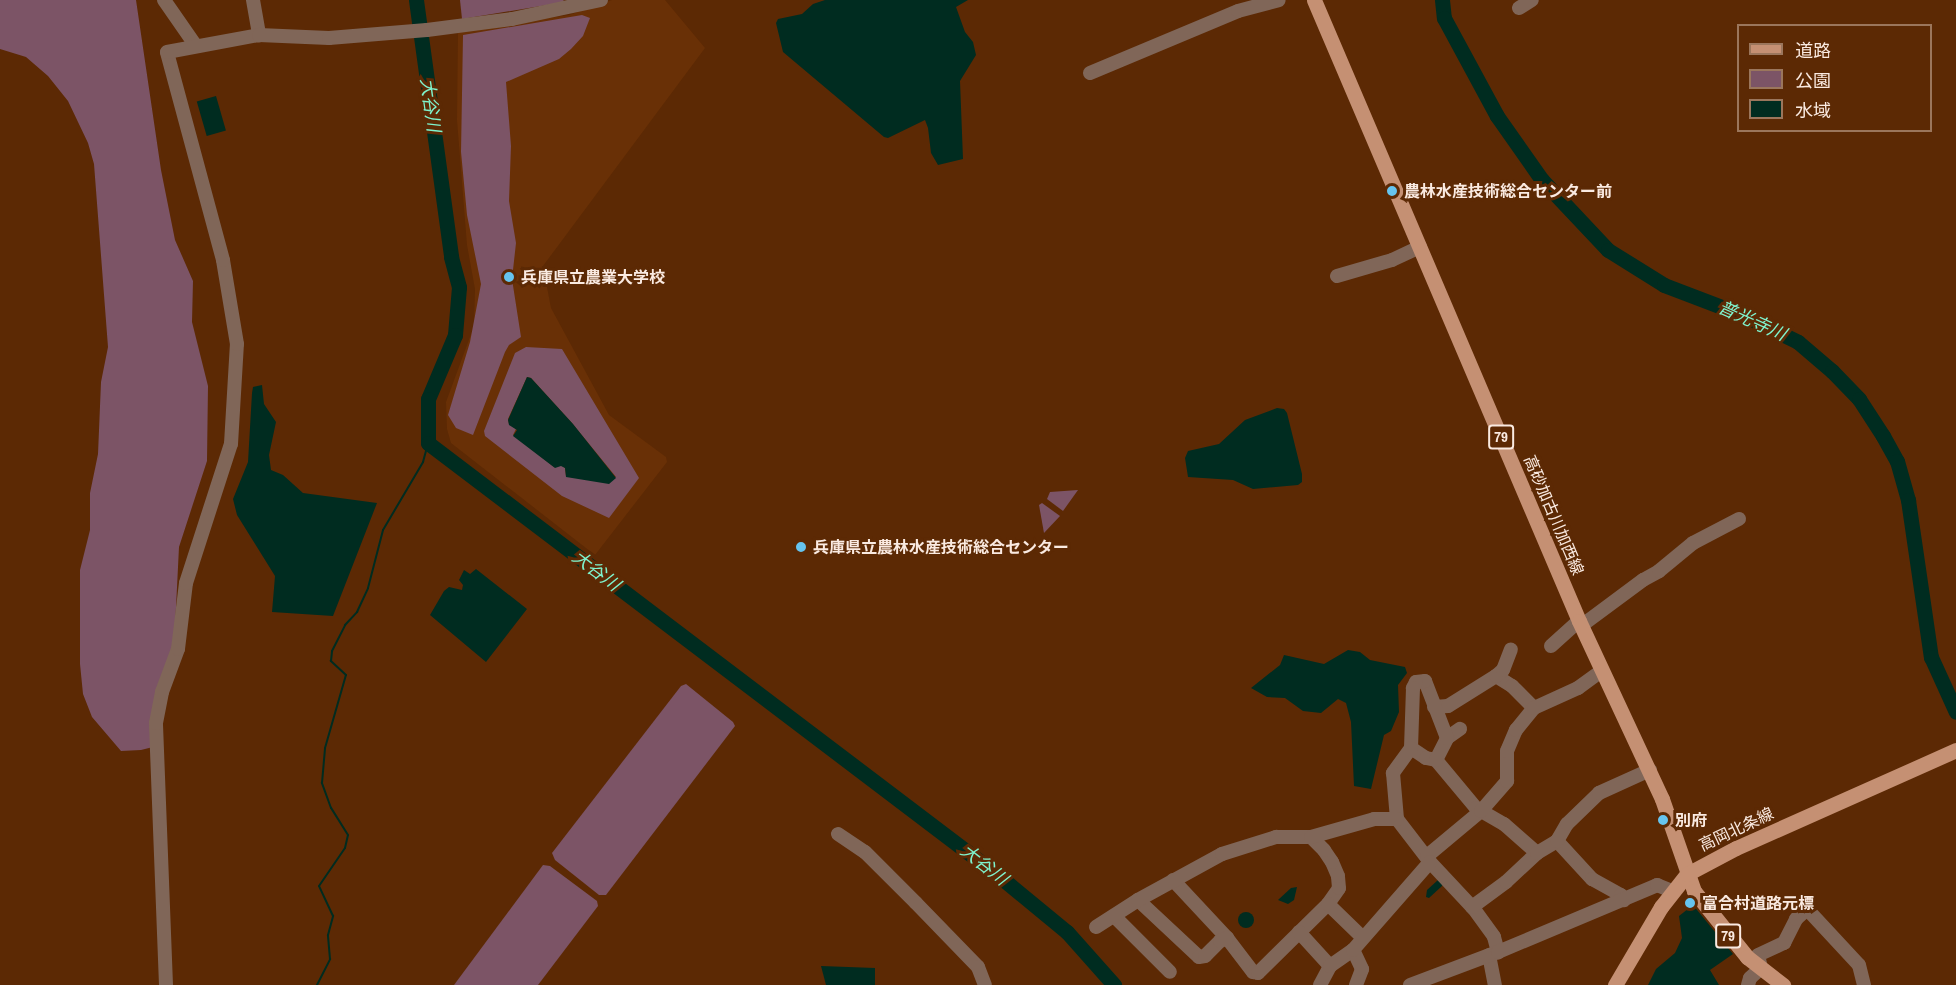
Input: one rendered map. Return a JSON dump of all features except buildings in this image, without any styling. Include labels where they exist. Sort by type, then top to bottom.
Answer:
[{"type":"main road","name":"高砂加古川加西線","points":[[1314,0],[1580,623],[1650,770],[1672,823],[1694,891],[1727,934],[1761,968],[1784,985]]},
{"type":"main road","name":"高岡北条線","points":[[1615,985],[1672,891],[1688,874],[1736,848],[1955,750]]},
{"type":"street","points":[[164,0],[196,46]]},
{"type":"street","points":[[253,0],[259,35]]},
{"type":"street","points":[[166,985],[156,723],[162,692],[178,649],[186,583],[231,444],[237,344],[223,260],[167,52],[259,35],[329,38],[405,33],[512,19],[601,0]]},
{"type":"street","points":[[1090,73],[1238,11],[1279,0]]},
{"type":"street","points":[[1519,8],[1532,0]]},
{"type":"street","points":[[1337,276],[1392,260],[1420,247]]},
{"type":"street","points":[[1551,646],[1580,623],[1659,571],[1693,543],[1739,519]]},
{"type":"street","points":[[1434,706],[1448,706],[1496,676],[1503,670],[1511,649]]},
{"type":"street","points":[[1320,985],[1330,966],[1353,950],[1428,859],[1481,811],[1507,781],[1507,751],[1516,730],[1534,708],[1578,688],[1601,671]]},
{"type":"street","points":[[1496,676],[1512,686],[1534,708]]},
{"type":"street","points":[[1447,738],[1425,681],[1416,682],[1413,688],[1411,748],[1394,773],[1397,819],[1428,859],[1472,907],[1494,937],[1495,985]]},
{"type":"street","points":[[1436,760],[1447,738],[1460,729]]},
{"type":"street","points":[[1411,748],[1426,758],[1436,760],[1481,811],[1504,824],[1537,853]]},
{"type":"street","points":[[1472,907],[1506,882],[1537,853],[1557,841],[1567,824],[1599,794],[1650,770]]},
{"type":"street","points":[[1096,927],[1138,900],[1222,854],[1276,837],[1311,837],[1374,819],[1397,819]]},
{"type":"street","points":[[838,834],[865,852],[916,903],[978,967],[985,985]]},
{"type":"street","points":[[1173,880],[1227,938],[1252,972],[1258,973],[1328,904],[1339,888],[1338,876],[1324,850],[1311,837]]},
{"type":"street","points":[[1557,841],[1592,879],[1621,895],[1624,900]]},
{"type":"street","points":[[1410,985],[1493,954],[1657,885],[1672,891]]},
{"type":"street","points":[[1138,900],[1199,957],[1205,956],[1220,941],[1227,938]]},
{"type":"street","points":[[1328,904],[1362,937]]},
{"type":"street","points":[[1748,985],[1750,978],[1761,968],[1758,955],[1785,943],[1796,919],[1807,909],[1859,965],[1864,985]]},
{"type":"street","points":[[1114,916],[1170,972]]},
{"type":"street","points":[[1299,932],[1330,966]]},
{"type":"street","points":[[1353,950],[1362,969],[1356,985]]},
{"type":"shaded area","name":"兵庫県立農業大学校","points":[[612,0],[665,0],[705,48],[543,266],[551,308],[609,415],[666,457],[667,462],[595,555],[451,443],[447,429],[446,402],[474,326],[475,289],[467,245],[457,120],[458,31],[569,15]]},
{"type":"green space","points":[[0,0],[136,0],[161,170],[175,240],[193,281],[192,322],[208,386],[207,461],[179,547],[174,648],[153,747],[141,750],[121,751],[92,717],[83,694],[80,664],[80,570],[90,530],[90,493],[98,454],[101,382],[108,347],[94,164],[88,143],[68,101],[48,76],[26,57],[0,49]]},
{"type":"green space","points":[[460,0],[563,0],[565,2],[462,19]]},
{"type":"green space","points":[[582,15],[590,18],[583,36],[571,49],[559,59],[506,82],[511,146],[509,201],[516,243],[512,279],[521,337],[509,345],[505,352],[473,435],[456,428],[448,415],[470,342],[481,284],[467,215],[461,152],[463,35]]},
{"type":"green space","points":[[526,347],[562,349],[639,478],[609,518],[562,496],[485,436],[484,431],[515,353]],"holes":[[[527,377],[531,378],[572,423],[616,477],[566,476],[565,468],[561,465],[554,467],[513,435],[516,429],[509,424],[508,419]]]},
{"type":"green space","points":[[1078,490],[1063,511],[1047,499],[1050,492]]},
{"type":"green space","points":[[1042,503],[1060,516],[1044,533],[1039,505]]},
{"type":"green space","points":[[686,684],[735,726],[606,895],[599,895],[555,860],[552,853],[681,686]]},
{"type":"green space","points":[[543,865],[550,866],[597,901],[598,906],[538,985],[454,985]]},
{"type":"water","points":[[825,0],[968,0],[956,7],[965,32],[973,42],[976,55],[960,81],[963,159],[938,165],[931,153],[925,120],[888,138],[884,137],[783,52],[776,23],[778,19],[802,14],[813,4]]},
{"type":"water","points":[[216,96],[226,131],[207,136],[197,102]]},
{"type":"water","points":[[527,377],[531,378],[573,424],[616,478],[609,484],[566,477],[565,468],[561,466],[555,468],[513,436],[517,430],[509,425],[508,420]]},
{"type":"water","points":[[262,385],[264,404],[276,422],[269,455],[271,470],[283,475],[303,493],[377,503],[333,616],[272,612],[275,576],[237,515],[233,499],[248,462],[253,387]]},
{"type":"water","points":[[1277,408],[1284,409],[1287,413],[1302,482],[1298,485],[1253,489],[1233,480],[1188,477],[1185,458],[1188,451],[1219,444],[1245,420]]},
{"type":"water","points":[[476,569],[527,609],[486,662],[430,615],[444,591],[449,587],[462,590],[463,585],[459,580],[464,570],[470,574]]},
{"type":"water","points":[[1348,650],[1360,652],[1370,660],[1405,667],[1407,673],[1398,685],[1399,712],[1391,731],[1384,735],[1371,789],[1354,786],[1351,722],[1346,703],[1338,699],[1321,713],[1303,711],[1285,698],[1267,697],[1251,688],[1280,665],[1284,655],[1324,664]]},
{"type":"water","points":[[1438,880],[1443,883],[1442,886],[1429,898],[1426,897],[1427,890]]},
{"type":"water","points":[[1297,887],[1294,900],[1288,904],[1278,900],[1291,888]]},
{"type":"water","points":[[1693,905],[1733,954],[1710,970],[1719,985],[1648,985],[1656,969],[1675,953],[1682,938],[1679,916]]},
{"type":"water","points":[[1246,912],[1254,920],[1246,928],[1238,920]]},
{"type":"water","points":[[821,966],[875,968],[875,985],[826,985]]},
{"type":"waterway","name":"大谷川","points":[[416,0],[451,257],[459,287],[455,335],[428,399],[428,443],[999,876],[1067,932],[1114,985]]},
{"type":"waterway","name":"普光寺川","points":[[1442,0],[1444,18],[1497,116],[1542,180],[1608,250],[1664,285],[1743,315],[1798,342],[1832,371],[1859,399],[1897,461],[1908,500],[1931,657],[1956,712]]},
{"type":"waterway","points":[[317,985],[330,959],[328,935],[333,916],[319,886],[345,848],[348,835],[331,808],[322,783],[325,748],[346,675],[331,661],[332,651],[345,625],[357,612],[368,588],[383,530],[423,462],[428,443]]},
{"type":"place","name":"農林水産技術総合センター前","points":[[1392,191]]},
{"type":"place","name":"兵庫県立農業大学校","points":[[509,277]]},
{"type":"place","name":"兵庫県立農林水産技術総合センター","points":[[801,547]]},
{"type":"place","name":"別府","points":[[1663,820]]},
{"type":"place","name":"富合村道路元標","points":[[1690,903]]}]
